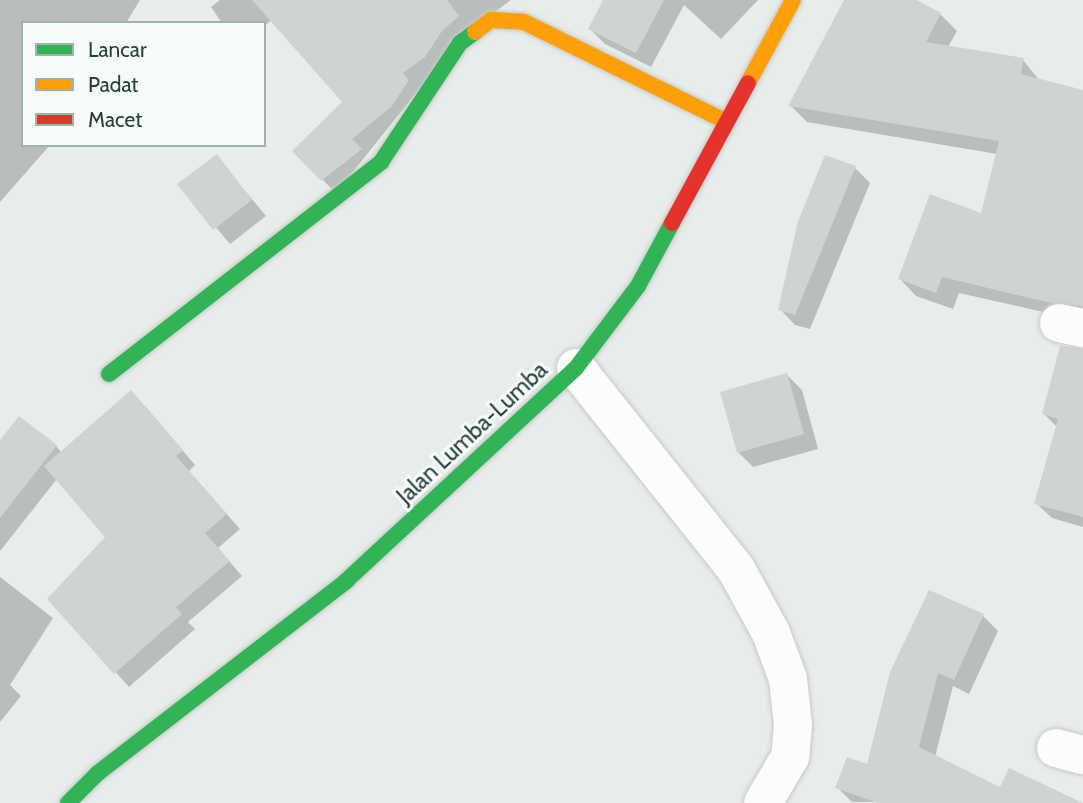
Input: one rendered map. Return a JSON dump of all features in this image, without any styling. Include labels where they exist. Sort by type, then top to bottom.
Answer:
[{"type":"main road","name":"Jalan Lumba-Lumba","points":[[68,803],[98,774],[346,581],[576,368],[638,286],[725,121],[793,0]]},
{"type":"main road","points":[[109,374],[381,162],[460,43],[491,20],[524,22],[725,121]]},
{"type":"street","points":[[576,368],[736,569],[771,633],[788,679],[793,725],[790,757],[763,803]]},
{"type":"building","points":[[252,0],[447,0],[459,16],[442,31],[425,57],[403,73],[409,80],[392,106],[352,139],[362,149],[321,181],[292,151],[342,102]]},
{"type":"building","points":[[603,0],[664,0],[636,53],[588,29]]},
{"type":"building","points":[[844,0],[917,0],[941,13],[926,42],[1024,58],[1021,74],[1083,90],[1083,306],[1051,303],[942,277],[936,293],[898,279],[930,194],[981,213],[999,141],[788,106]]},
{"type":"building","points":[[217,154],[252,200],[213,230],[177,184]]},
{"type":"building","points":[[825,155],[856,166],[795,315],[778,310],[798,221]]},
{"type":"building","points":[[1060,346],[1083,349],[1083,517],[1034,504],[1058,419],[1042,414]]},
{"type":"building","points":[[787,373],[804,434],[737,453],[720,392]]},
{"type":"building","points":[[131,390],[183,450],[176,456],[227,514],[205,533],[230,561],[176,607],[182,614],[114,674],[47,599],[105,537],[44,466]]},
{"type":"building","points":[[19,416],[57,445],[0,518],[0,440]]},
{"type":"building","points":[[929,590],[984,614],[954,680],[938,673],[919,747],[1000,787],[1009,768],[1083,803],[878,803],[835,788],[847,757],[867,764],[890,672]]},
{"type":"traffic: fast","points":[[109,374],[381,162],[460,43],[475,32]]},
{"type":"traffic: fast","points":[[68,803],[98,773],[346,581],[576,368],[638,286],[672,223]]},
{"type":"traffic: slow","points":[[748,83],[793,0]]},
{"type":"traffic: slow","points":[[475,32],[491,20],[524,22],[725,121]]},
{"type":"traffic: jam","points":[[672,223],[748,83]]}]
